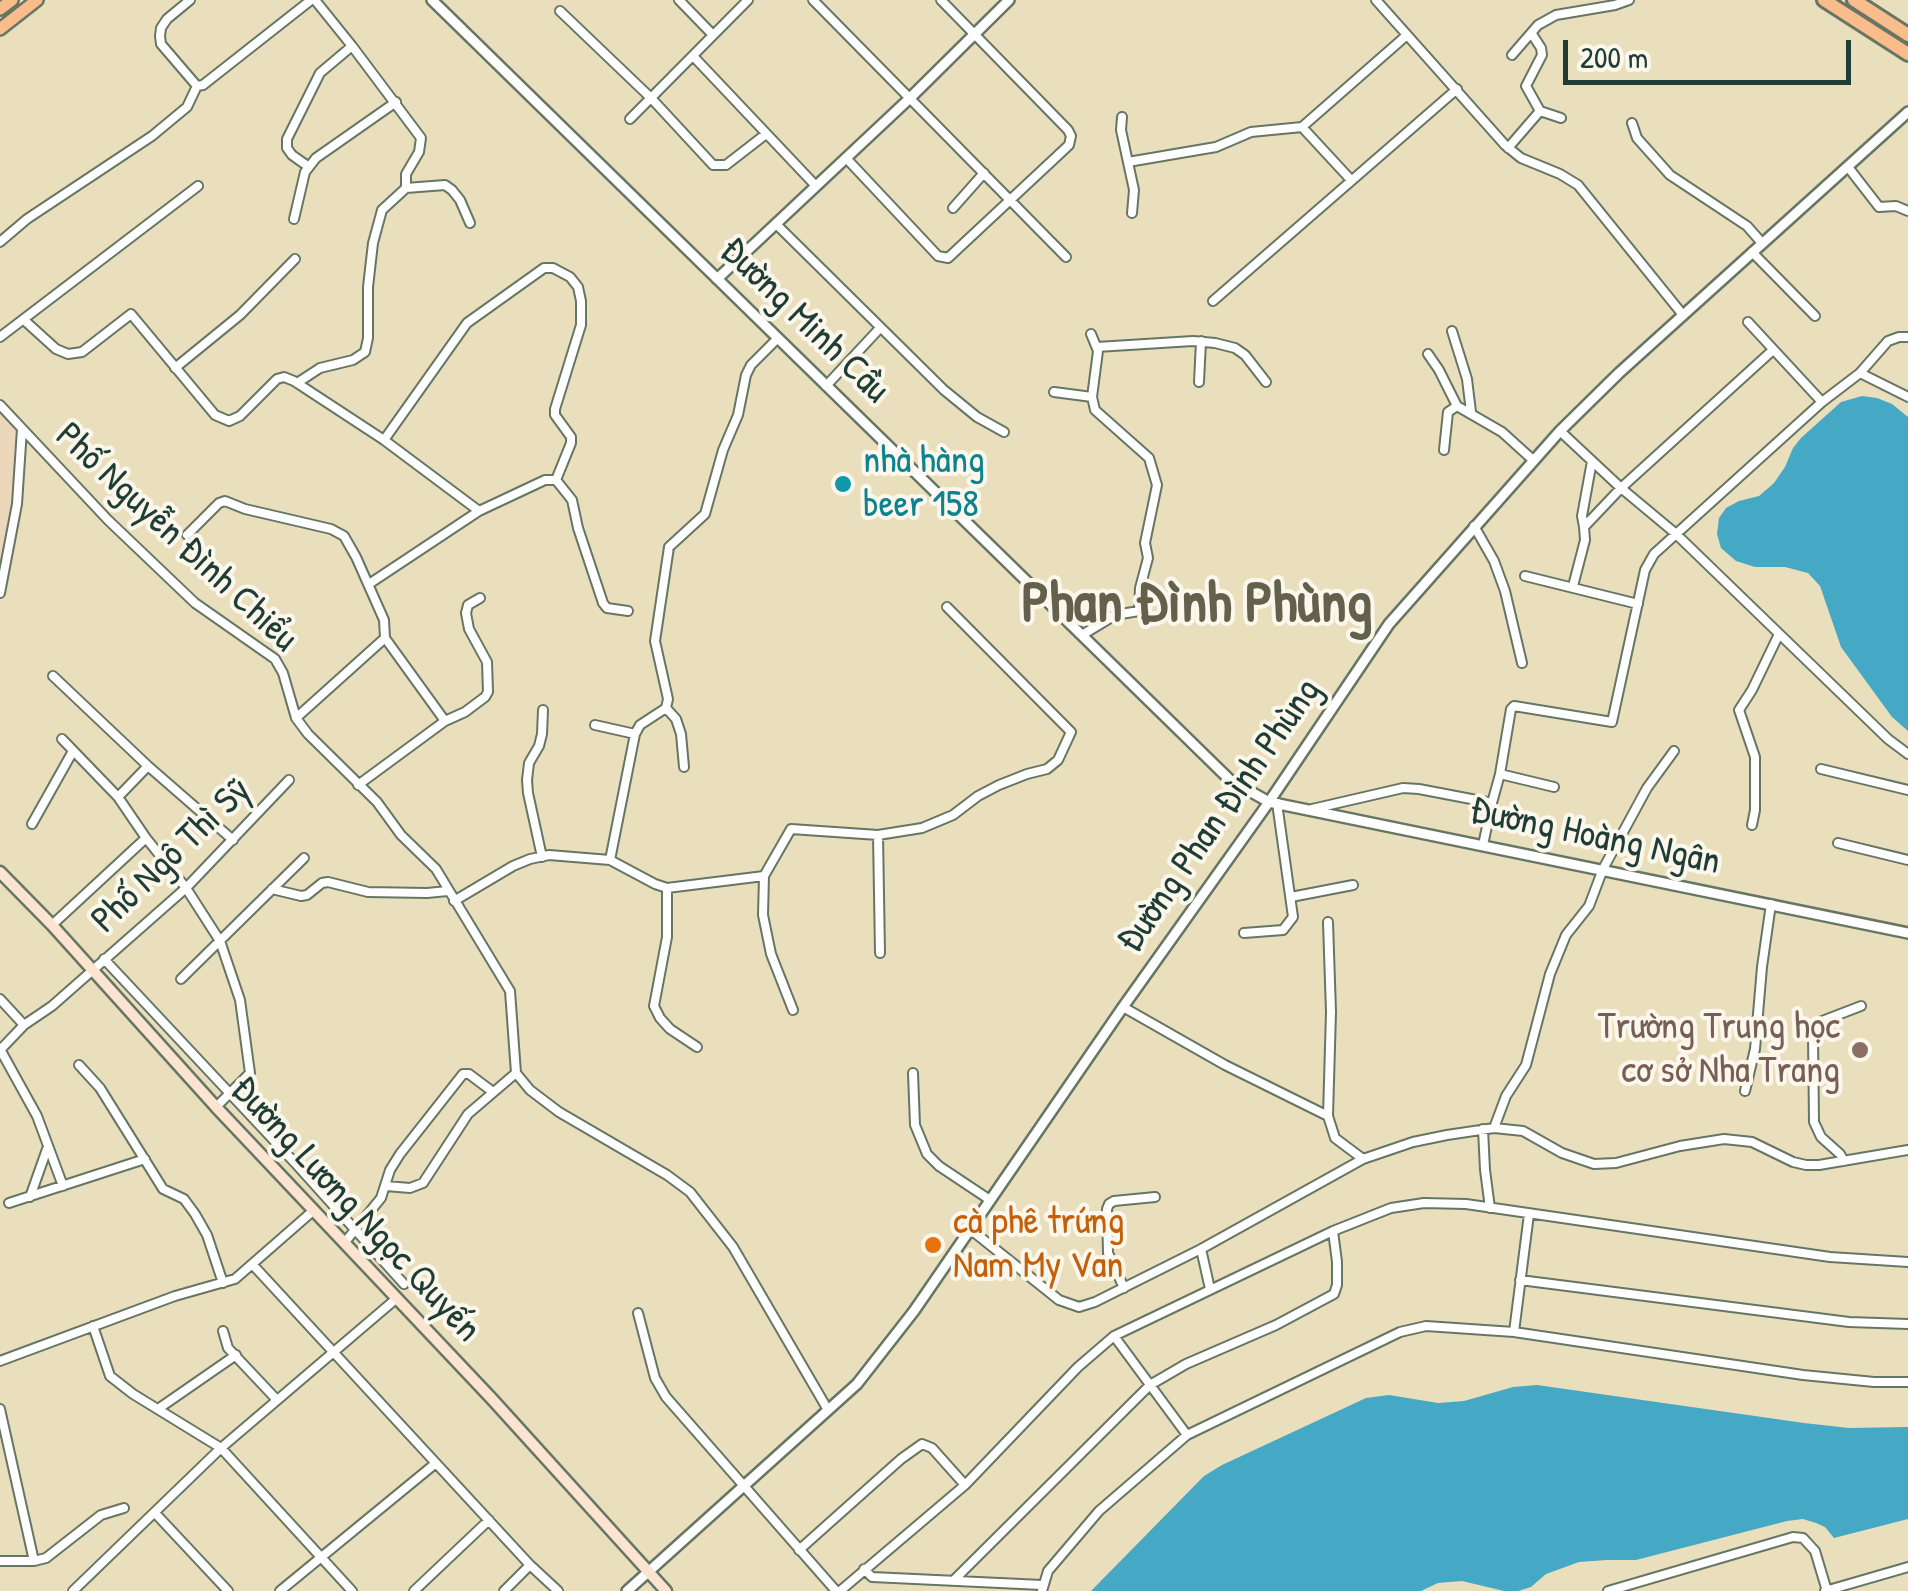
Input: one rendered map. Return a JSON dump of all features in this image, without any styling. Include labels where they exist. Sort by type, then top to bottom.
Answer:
[{"type":"highway","points":[[1824,0],[1908,54]]},
{"type":"highway","points":[[1854,0],[1908,34]]},
{"type":"main road","points":[[0,9],[12,0]]},
{"type":"main road","points":[[0,29],[32,2]]},
{"type":"main road","name":"Đường Lương Ngọc Quyến","points":[[0,872],[666,1591]]},
{"type":"street","points":[[190,0],[166,19],[160,36],[161,44],[198,86]]},
{"type":"street","points":[[0,242],[27,219],[152,136],[187,106],[198,86],[313,0],[422,138],[420,152],[406,174],[406,188]]},
{"type":"street","name":"Đường Minh Cầu","points":[[432,0],[1230,780],[1273,802]]},
{"type":"street","points":[[679,0],[714,35]]},
{"type":"street","points":[[630,118],[748,0]]},
{"type":"street","points":[[813,0],[1066,257]]},
{"type":"street","points":[[846,158],[941,257],[952,256],[1069,145],[1068,130],[941,0]]},
{"type":"street","points":[[717,279],[1009,0]]},
{"type":"street","points":[[1376,0],[1508,148],[1578,185],[1682,315]]},
{"type":"street","points":[[1512,55],[1543,22],[1556,15],[1629,0]]},
{"type":"street","points":[[560,11],[716,167],[726,165],[766,134]]},
{"type":"street","points":[[1532,34],[1542,54],[1526,86],[1540,111],[1561,118]]},
{"type":"street","points":[[1128,162],[1216,147],[1251,132],[1302,127],[1407,35]]},
{"type":"street","points":[[309,167],[292,155],[286,139],[320,74],[352,46]]},
{"type":"street","points":[[693,56],[816,186]]},
{"type":"street","points":[[1213,301],[1456,90]]},
{"type":"street","points":[[294,218],[300,187],[316,158],[396,102]]},
{"type":"street","points":[[1508,148],[1540,111]]},
{"type":"street","name":"Đường Phan Đình Phùng","points":[[627,1591],[857,1384],[914,1311],[1123,1007],[1273,802],[1390,624],[1474,526],[1560,430],[1908,112]]},
{"type":"street","points":[[1122,117],[1121,130],[1134,190],[1132,213]]},
{"type":"street","points":[[1632,123],[1637,138],[1670,175],[1747,226],[1762,243]]},
{"type":"street","points":[[1302,127],[1352,180]]},
{"type":"street","points":[[1848,167],[1880,206],[1896,206],[1908,212]]},
{"type":"street","points":[[952,208],[984,173]]},
{"type":"street","points":[[296,382],[320,368],[353,360],[365,352],[368,287],[382,210],[406,188],[444,185],[460,200],[470,224]]},
{"type":"street","points":[[0,337],[198,186]]},
{"type":"street","points":[[776,224],[955,399],[977,418],[1004,432]]},
{"type":"street","points":[[1752,252],[1815,316]]},
{"type":"street","points":[[175,368],[240,315],[295,259]]},
{"type":"street","points":[[384,440],[467,323],[544,268],[553,268],[570,277],[582,301],[582,325],[555,409],[571,443],[556,480]]},
{"type":"street","points":[[24,320],[56,349],[68,354],[82,352],[131,314],[215,415],[229,420],[240,416],[277,378],[296,382],[384,440],[479,512]]},
{"type":"street","points":[[1748,322],[1822,402]]},
{"type":"street","points":[[826,386],[880,328]]},
{"type":"street","points":[[1452,331],[1467,378],[1471,412]]},
{"type":"street","points":[[1082,636],[1115,616],[1140,610],[1140,588],[1148,558],[1145,543],[1157,486],[1149,458],[1099,415],[1092,398],[1097,347],[1091,334]]},
{"type":"street","points":[[1483,844],[1511,709],[1514,706],[1612,722],[1648,562],[1675,533],[1860,372],[1888,341],[1908,337]]},
{"type":"street","points":[[610,860],[635,734],[640,724],[666,708],[668,699],[656,641],[669,547],[705,514],[723,450],[738,415],[746,375],[778,338]]},
{"type":"street","points":[[1097,347],[1201,341],[1234,348],[1253,363],[1266,382]]},
{"type":"street","points":[[1198,382],[1201,341]]},
{"type":"street","points":[[1584,527],[1621,488],[1773,350]]},
{"type":"street","points":[[1428,354],[1457,406],[1502,432],[1533,460]]},
{"type":"street","points":[[1860,372],[1908,397]]},
{"type":"street","points":[[1054,392],[1092,398]]},
{"type":"street","name":"Phố Nguyễn Đình Chiểu","points":[[0,404],[108,520],[195,603],[275,659],[296,718],[436,870],[510,991],[516,1073]]},
{"type":"street","points":[[1444,450],[1448,412],[1457,406]]},
{"type":"street","points":[[0,592],[17,504],[22,428]]},
{"type":"street","points":[[1560,430],[1908,754]]},
{"type":"street","points":[[1573,586],[1585,540],[1582,516],[1592,461]]},
{"type":"street","points":[[368,584],[479,512],[545,480],[556,480]]},
{"type":"street","points":[[556,480],[572,500],[603,603],[607,608],[628,611]]},
{"type":"street","points":[[187,535],[219,503],[226,501],[331,529],[344,536],[384,620],[385,638],[445,721]]},
{"type":"street","points":[[1474,526],[1506,591],[1522,664]]},
{"type":"street","points":[[1526,576],[1638,604]]},
{"type":"street","points":[[358,785],[445,721],[485,697],[487,662],[469,628],[466,613],[468,605],[480,598]]},
{"type":"street","points":[[793,1010],[771,954],[762,915],[764,876],[790,828],[878,835],[922,828],[954,815],[998,785],[1047,769],[1058,760],[1071,732],[947,607]]},
{"type":"street","points":[[1752,825],[1754,757],[1739,710],[1779,634]]},
{"type":"street","points":[[296,718],[385,638]]},
{"type":"street","points":[[54,676],[148,766],[234,840]]},
{"type":"street","points":[[666,708],[681,734],[684,767]]},
{"type":"street","points":[[542,856],[527,780],[528,763],[542,734],[543,710]]},
{"type":"street","points":[[594,725],[635,734]]},
{"type":"street","points":[[62,740],[118,797],[220,941],[240,1000],[250,1070],[216,1107]]},
{"type":"street","points":[[32,824],[74,751]]},
{"type":"street","points":[[1490,1208],[1485,1170],[1489,1128],[1526,1065],[1555,962],[1566,935],[1594,896],[1602,869],[1674,751]]},
{"type":"street","points":[[118,797],[148,766]]},
{"type":"street","points":[[1821,769],[1908,790]]},
{"type":"street","points":[[1500,774],[1554,788]]},
{"type":"street","name":"Phố Ngô Thì Sỹ","points":[[24,1025],[52,1006],[186,888],[289,780]]},
{"type":"street","points":[[1312,809],[1403,788],[1492,803]]},
{"type":"street","points":[[1244,932],[1282,930],[1292,917],[1273,802]]},
{"type":"street","name":"Đường Hoàng Ngân","points":[[1273,802],[1908,933]]},
{"type":"street","points":[[878,835],[880,954]]},
{"type":"street","points":[[52,925],[146,838]]},
{"type":"street","points":[[1838,843],[1908,860]]},
{"type":"street","points":[[454,901],[513,866],[542,856],[610,860],[667,888],[764,876]]},
{"type":"street","points":[[181,979],[304,858]]},
{"type":"street","points":[[272,889],[301,896],[328,882],[368,892],[448,890]]},
{"type":"street","points":[[1291,897],[1353,885]]},
{"type":"street","points":[[667,888],[667,937],[654,1006],[670,1029],[697,1047]]},
{"type":"street","points":[[1745,1091],[1755,1048],[1772,904]]},
{"type":"street","points":[[1328,922],[1328,1116],[1334,1138],[1364,1159]]},
{"type":"street","points":[[104,959],[404,1284]]},
{"type":"street","points":[[0,999],[24,1025],[1,1051],[37,1116],[63,1186]]},
{"type":"street","points":[[1844,1161],[1822,1138],[1814,1122],[1812,1035],[1822,1020],[1862,1006]]},
{"type":"street","points":[[1123,1007],[1225,1066],[1328,1116]]},
{"type":"street","points":[[79,1065],[100,1088],[162,1189],[184,1200],[195,1214],[207,1235],[223,1283]]},
{"type":"street","points":[[386,1186],[410,1188],[422,1183],[468,1114],[516,1073],[530,1090],[559,1112],[667,1174],[690,1192],[732,1247],[828,1410]]},
{"type":"street","points":[[913,1073],[915,1125],[927,1154],[990,1200]]},
{"type":"street","points":[[345,1242],[381,1198],[400,1154],[463,1074],[469,1074],[492,1092]]},
{"type":"street","points":[[970,1229],[1059,1300],[1080,1306],[1202,1249],[1364,1159],[1413,1142],[1489,1128],[1523,1131],[1562,1153],[1594,1164],[1616,1163],[1724,1138],[1752,1142],[1806,1165],[1908,1150]]},
{"type":"street","points":[[30,1196],[48,1147]]},
{"type":"street","points":[[9,1203],[145,1159]]},
{"type":"street","points":[[1124,1288],[1108,1253],[1107,1208],[1114,1201],[1155,1197]]},
{"type":"street","points":[[638,1314],[654,1378],[666,1397],[838,1591],[965,1485],[1078,1367],[1114,1336],[1333,1231],[1390,1208],[1466,1204],[1830,1257],[1908,1262]]},
{"type":"street","points":[[0,1362],[175,1296],[234,1279],[314,1210]]},
{"type":"street","points":[[1514,1332],[1529,1214]]},
{"type":"street","points":[[954,1580],[1150,1385],[1186,1364],[1330,1298],[1337,1285],[1333,1231]]},
{"type":"street","points":[[1202,1249],[1210,1289]]},
{"type":"street","points":[[253,1264],[558,1591]]},
{"type":"street","points":[[1520,1280],[1849,1322],[1908,1324]]},
{"type":"street","points":[[73,1591],[221,1448],[397,1298]]},
{"type":"street","points":[[93,1326],[110,1376],[221,1448],[352,1591]]},
{"type":"street","points":[[864,1569],[872,1577],[1042,1588],[1056,1561],[1099,1511],[1186,1435],[1400,1332],[1426,1326],[1514,1332],[1803,1375],[1908,1382]]},
{"type":"street","points":[[223,1331],[226,1345],[277,1400]]},
{"type":"street","points":[[1114,1336],[1186,1435]]},
{"type":"street","points":[[158,1408],[236,1355]]},
{"type":"street","points":[[0,1409],[34,1561]]},
{"type":"street","points":[[800,1550],[922,1444],[932,1448],[965,1485]]},
{"type":"street","points":[[280,1591],[436,1462]]},
{"type":"street","points":[[0,1562],[46,1558],[101,1515],[124,1508]]},
{"type":"street","points":[[155,1513],[228,1591]]},
{"type":"street","points":[[414,1591],[489,1520]]},
{"type":"street","points":[[1608,1591],[1793,1537],[1802,1538],[1815,1551],[1827,1591],[1908,1567]]},
{"type":"street","points":[[504,1591],[530,1565]]},
{"type":"street","points":[[872,1577],[872,1591]]},
{"type":"shaded area","points":[[0,412],[18,429],[11,510],[0,570]]},
{"type":"water","points":[[1862,396],[1892,404],[1908,417],[1908,731],[1892,717],[1841,647],[1820,586],[1808,573],[1736,561],[1721,548],[1717,534],[1719,518],[1726,508],[1759,496],[1774,483],[1801,438],[1841,402]]},
{"type":"water","points":[[1537,1385],[1804,1423],[1849,1428],[1908,1427],[1908,1519],[1834,1538],[1816,1523],[1803,1519],[1787,1521],[1636,1560],[1579,1562],[1546,1574],[1531,1587],[1518,1591],[1462,1581],[1438,1583],[1421,1591],[1091,1591],[1204,1476],[1366,1398],[1389,1395],[1438,1403]]},
{"type":"place","name":"nhà hàng beer 158","points":[[843,484]]},
{"type":"place","name":"Trường Trung học cơ sở Nha Trang","points":[[1860,1050]]},
{"type":"place","name":"cà phê trứng Nam My Van","points":[[933,1245]]},
{"type":"district","name":"Phan Đình Phùng","points":[[1197,606]]}]
